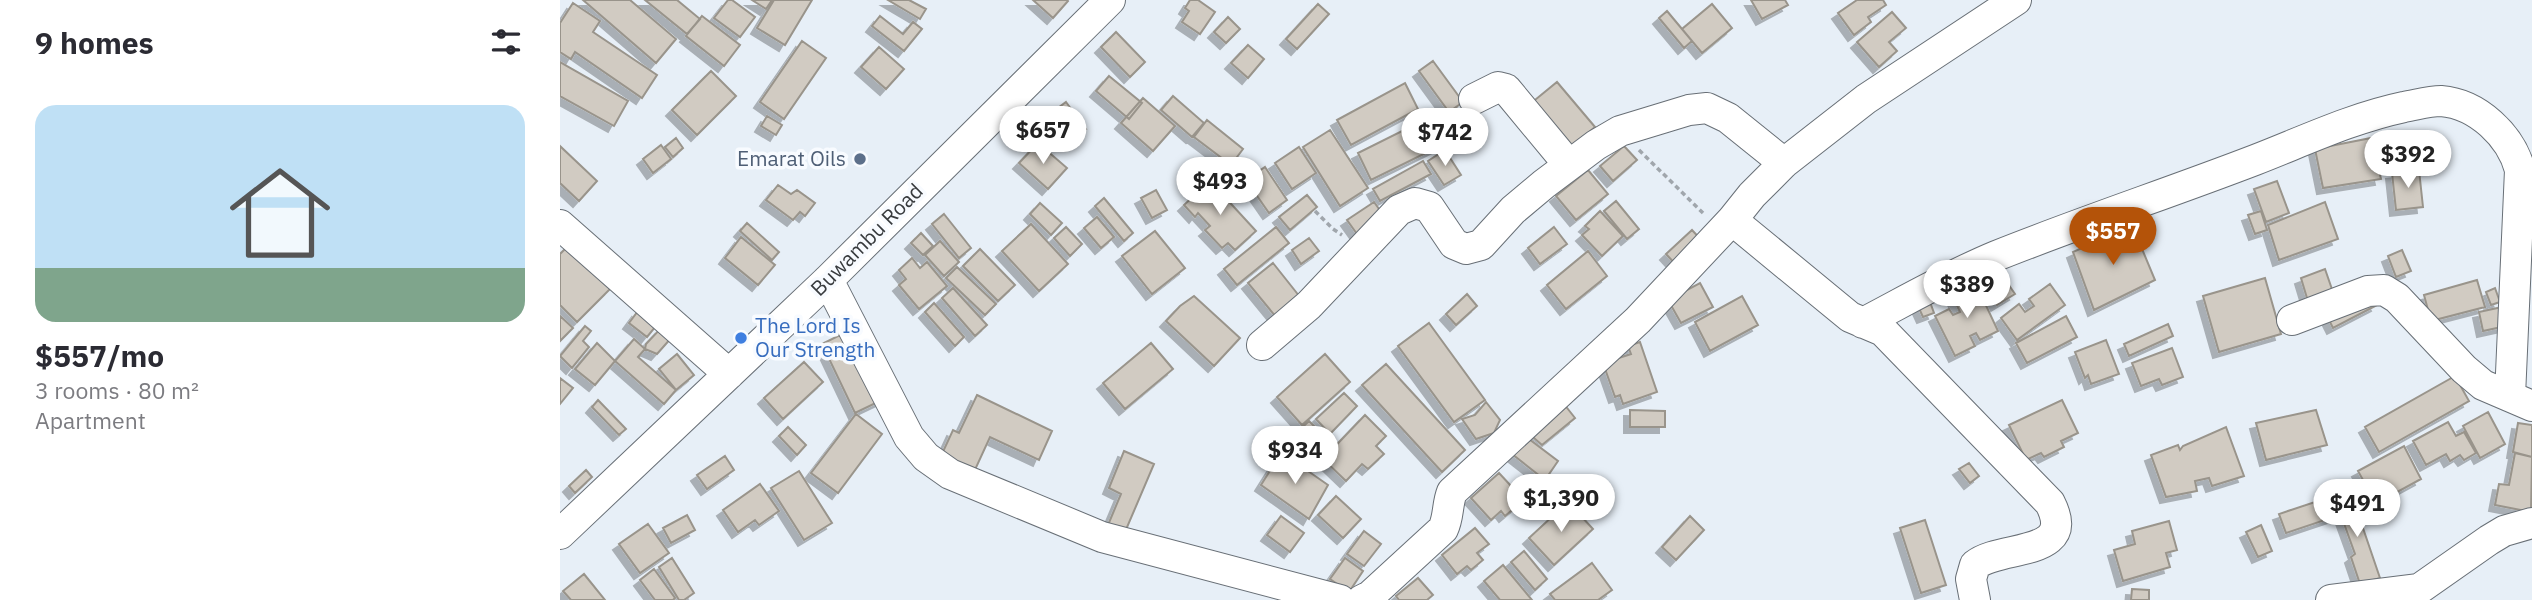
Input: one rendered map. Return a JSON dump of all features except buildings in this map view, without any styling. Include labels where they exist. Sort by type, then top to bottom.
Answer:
[{"type":"street","name":"Buwambu Road","points":[[564,522],[729,374],[828,280],[1110,0]]},
{"type":"street","points":[[1362,600],[1370,596],[1443,529],[1452,492],[1638,320],[1784,163],[1866,99],[2016,0]]},
{"type":"street","points":[[1474,99],[1498,87],[1506,89],[1569,165]]},
{"type":"street","points":[[1863,323],[1996,257],[2340,125],[2384,111],[2441,101],[2465,107],[2506,137],[2516,155],[2520,170],[2521,401],[2483,385],[2464,369],[2397,298],[2384,290],[2368,291],[2292,320]]},
{"type":"street","points":[[1262,345],[1309,305],[1399,210],[1415,203],[1429,207],[1454,244],[1466,249],[1480,245],[1513,209],[1569,165],[1620,131],[1689,110],[1707,108],[1728,118],[1784,163]]},
{"type":"street","points":[[560,225],[729,374]]},
{"type":"street","points":[[1727,225],[1850,317],[1883,331],[2050,503],[2055,514],[2056,530],[2051,538],[2041,544],[1994,555],[1975,565],[1971,579],[1975,600]]},
{"type":"street","points":[[828,280],[909,438],[926,457],[950,474],[1101,537],[1340,600]]},
{"type":"street","points":[[2331,600],[2419,589],[2504,531],[2532,523]]},
{"type":"path","points":[[1620,131],[1727,225]]},
{"type":"path","points":[[1315,211],[1333,229],[1362,247]]},
{"type":"place","name":"Emarat Oils","points":[[860,159]]},
{"type":"place","name":"The Lord Is Our Strength","points":[[741,338]]}]
